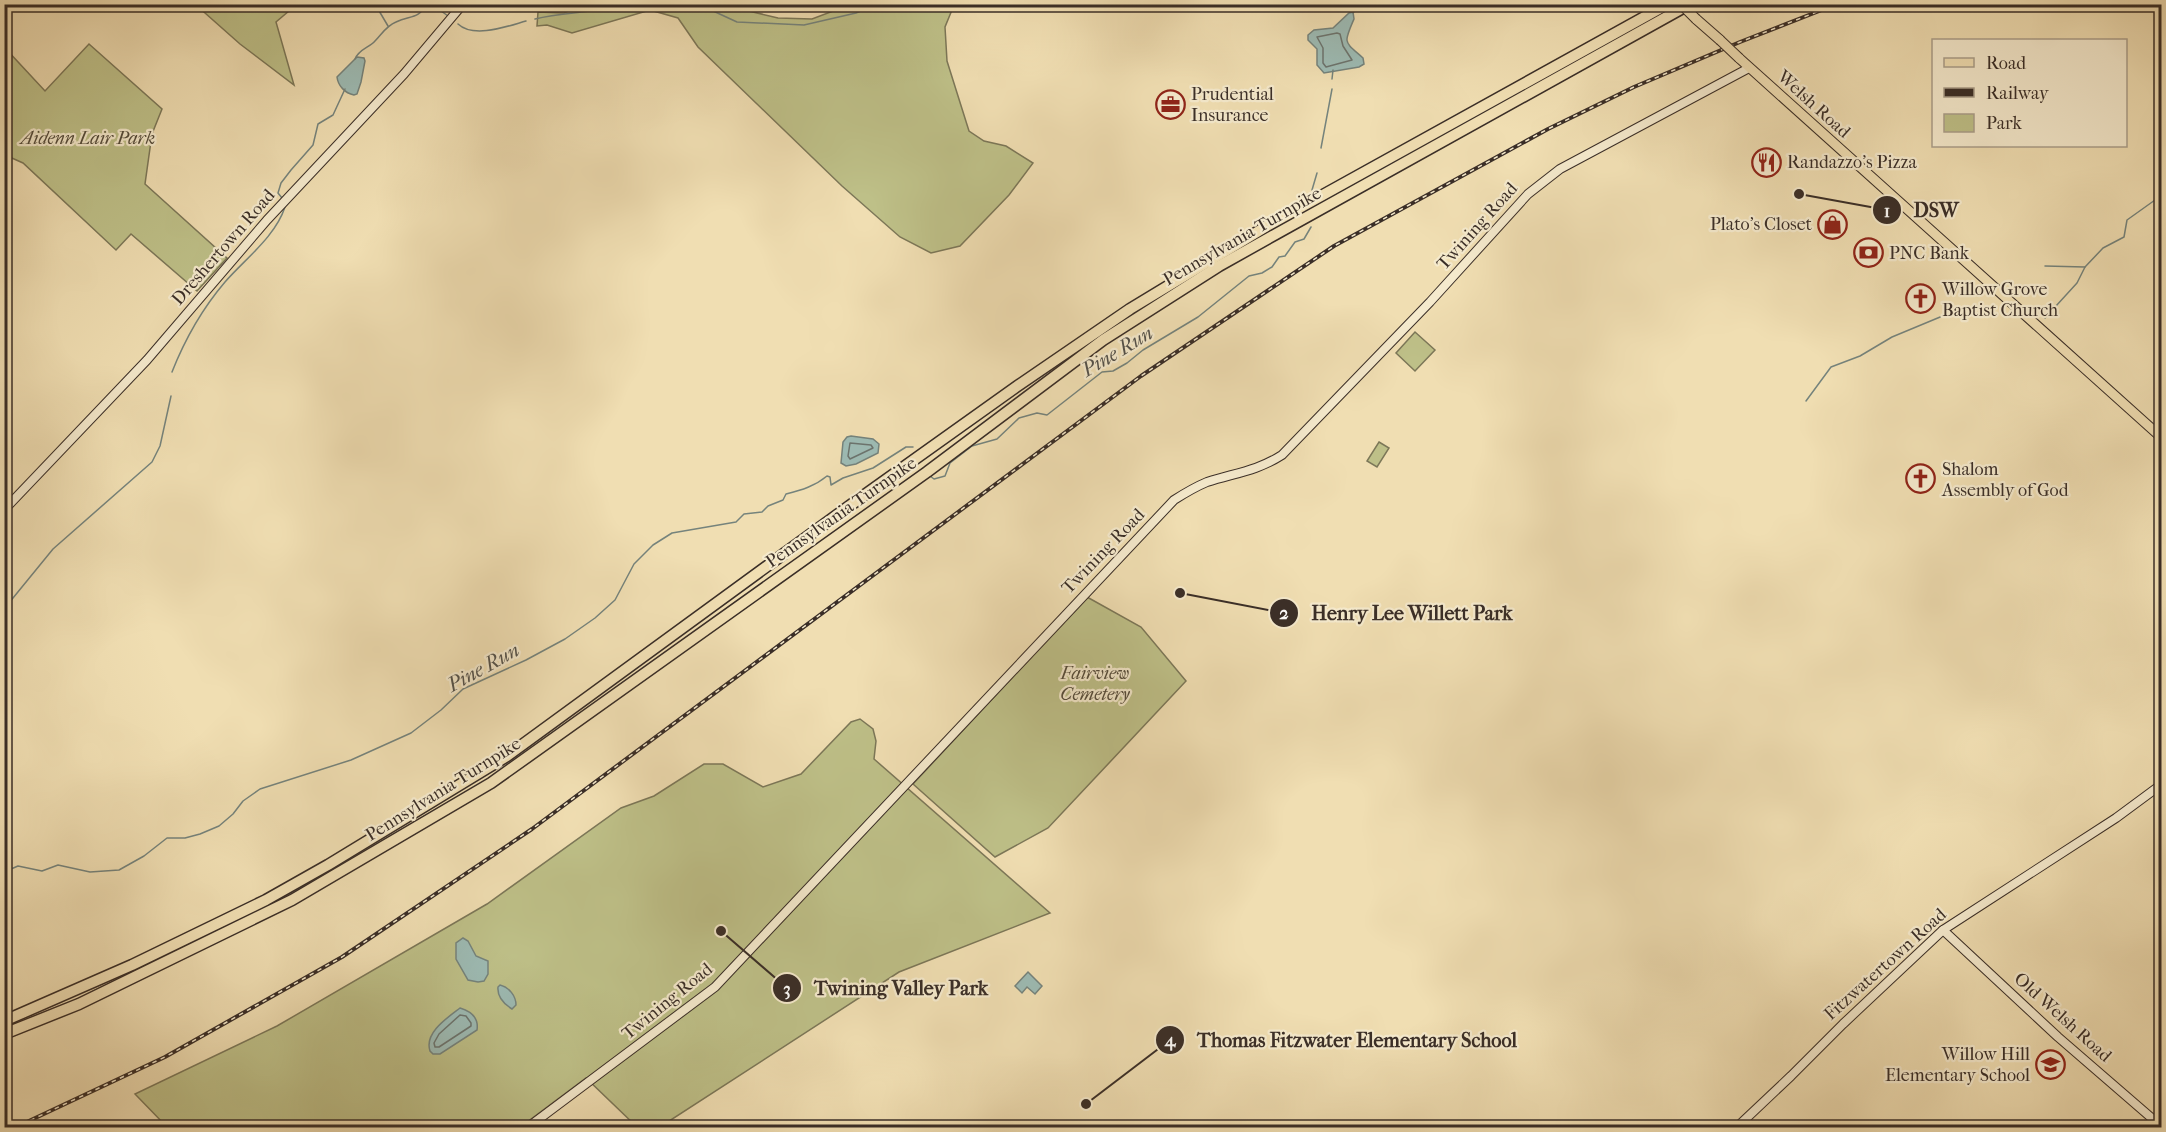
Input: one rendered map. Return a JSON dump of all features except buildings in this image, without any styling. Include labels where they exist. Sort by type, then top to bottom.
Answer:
[{"type":"highway","name":"Pennsylvania Turnpike","points":[[4,1021],[132,965],[266,900],[507,756],[859,499],[1130,309],[1268,226],[1668,4]]},
{"type":"highway","name":"Pennsylvania Turnpike","points":[[4,1034],[79,1004],[292,900],[491,783],[927,472],[1103,340],[1219,266],[1690,4]]},
{"type":"main road","name":"Welsh Road","points":[[1681,4],[1749,68],[2161,438]]},
{"type":"street","name":"Dreshertown Road","points":[[4,510],[147,360],[267,220],[404,74],[464,4]]},
{"type":"street","name":"Twining Road","points":[[528,1128],[715,987],[1174,500],[1200,486],[1266,465],[1282,455],[1430,302],[1538,185],[1560,169],[1749,68]]},
{"type":"street","name":"Fitzwatertown Road","points":[[1736,1128],[1842,1024],[1943,930],[2116,818],[2162,784]]},
{"type":"street","name":"Old Welsh Road","points":[[1943,930],[2058,1037],[2162,1127]]},
{"type":"green space","points":[[196,5],[296,5],[276,22],[294,85],[240,44]]},
{"type":"green space","points":[[582,5],[724,5],[778,18],[812,19],[849,5],[954,5],[945,27],[947,61],[969,131],[984,141],[1006,146],[1033,163],[1009,195],[960,246],[931,253],[900,237],[842,186],[698,47],[678,18],[650,10],[572,33],[547,25],[537,26],[538,12],[564,13]]},
{"type":"green space","name":"Aidenn Lair Park","points":[[89,44],[162,109],[152,134],[145,184],[227,258],[197,291],[131,234],[116,250],[23,163],[5,155],[5,111],[10,105],[5,99],[5,48],[45,91]]},
{"type":"green space","points":[[1415,332],[1435,350],[1415,371],[1396,353]]},
{"type":"green space","points":[[1379,442],[1389,448],[1377,467],[1367,461]]},
{"type":"green space","name":"Fairview Cemetery","points":[[1087,597],[1141,627],[1186,681],[1048,828],[995,857],[913,784]]},
{"type":"green space","points":[[860,719],[873,729],[876,741],[874,759],[1050,913],[899,972],[660,1127],[637,1127],[586,1078],[519,1128],[167,1127],[135,1094],[277,1026],[487,904],[621,808],[654,796],[704,764],[723,764],[763,787],[801,774],[851,722]]},
{"type":"water","points":[[1353,12],[1354,19],[1347,42],[1363,58],[1364,64],[1359,67],[1324,73],[1317,65],[1317,49],[1308,40],[1308,35],[1314,30],[1333,28]]},
{"type":"water","points":[[357,57],[364,58],[365,61],[361,82],[357,94],[354,95],[342,89],[337,77]]},
{"type":"water","points":[[851,436],[873,439],[879,444],[878,453],[856,464],[846,466],[841,463],[843,442]]},
{"type":"water","points":[[463,938],[468,941],[476,956],[488,961],[488,974],[484,981],[468,980],[456,959],[456,943]]},
{"type":"water","points":[[1028,972],[1042,986],[1035,994],[1027,987],[1022,993],[1015,986]]},
{"type":"water","points":[[500,985],[513,995],[516,1005],[512,1009],[500,997],[498,987]]},
{"type":"water","points":[[460,1008],[473,1015],[477,1022],[477,1030],[440,1054],[433,1054],[429,1044],[433,1032]]},
{"type":"waterway","points":[[375,4],[388,26]]},
{"type":"waterway","points":[[355,59],[389,26],[417,15],[427,4]]},
{"type":"waterway","points":[[535,19],[626,4]]},
{"type":"waterway","points":[[698,4],[737,22],[804,25],[856,13],[877,4]]},
{"type":"waterway","name":"Pine Run","points":[[1353,13],[1360,4]]},
{"type":"waterway","points":[[428,6],[437,8],[448,16]]},
{"type":"waterway","points":[[458,24],[473,31],[482,31],[526,21]]},
{"type":"waterway","name":"Pine Run","points":[[1332,79],[1333,70]]},
{"type":"waterway","points":[[282,198],[278,193],[281,183],[313,145],[318,124],[333,115],[345,89]]},
{"type":"waterway","name":"Pine Run","points":[[1321,148],[1332,89]]},
{"type":"waterway","name":"Pine Run","points":[[1312,190],[1317,173]]},
{"type":"waterway","points":[[2045,266],[2085,267],[2103,248],[2124,237],[2127,220],[2162,195]]},
{"type":"waterway","points":[[172,372],[188,336],[209,303],[225,282],[267,238],[285,207]]},
{"type":"waterway","name":"Pine Run","points":[[930,476],[934,479],[945,476],[950,463],[972,446],[997,439],[1019,418],[1037,413],[1047,415],[1102,372],[1113,371],[1127,363],[1143,350],[1198,317],[1249,276],[1262,273],[1272,267],[1279,257],[1285,256],[1295,242],[1304,239],[1311,227]]},
{"type":"waterway","points":[[2045,318],[2077,283],[2085,267]]},
{"type":"waterway","points":[[1806,401],[1831,367],[1860,356],[1892,337],[1957,310]]},
{"type":"waterway","points":[[4,609],[53,549],[152,462],[160,446],[171,396]]},
{"type":"waterway","name":"Pine Run","points":[[4,872],[18,866],[42,871],[58,865],[90,872],[119,870],[144,856],[167,838],[185,838],[219,826],[243,801],[260,789],[351,760],[411,733],[441,710],[463,689],[565,639],[595,618],[615,600],[634,564],[653,545],[672,533],[736,522],[744,514],[762,512],[768,506],[783,500],[786,494],[808,487],[827,476],[830,477],[831,485],[843,478],[873,468],[906,447],[913,447]]},
{"type":"railway","points":[[14,1128],[165,1057],[342,957],[532,829],[1141,376],[1334,246],[1548,129],[1634,87],[1837,4]]},
{"type":"place","name":"Prudential Insurance","points":[[1170,104]]},
{"type":"place","name":"Randazzo's Pizza","points":[[1766,162]]},
{"type":"place","name":"DSW","points":[[1799,194]]},
{"type":"place","name":"Plato's Closet","points":[[1833,224]]},
{"type":"place","name":"PNC Bank","points":[[1868,253]]},
{"type":"place","name":"Willow Grove Baptist Church","points":[[1921,299]]},
{"type":"place","name":"Shalom Assembly of God","points":[[1921,479]]},
{"type":"place","name":"Henry Lee Willett Park","points":[[1180,593]]},
{"type":"place","name":"Twining Valley Park","points":[[721,931]]},
{"type":"place","name":"Willow Hill Elementary School","points":[[2051,1064]]},
{"type":"place","name":"Thomas Fitzwater Elementary School","points":[[1086,1104]]}]
